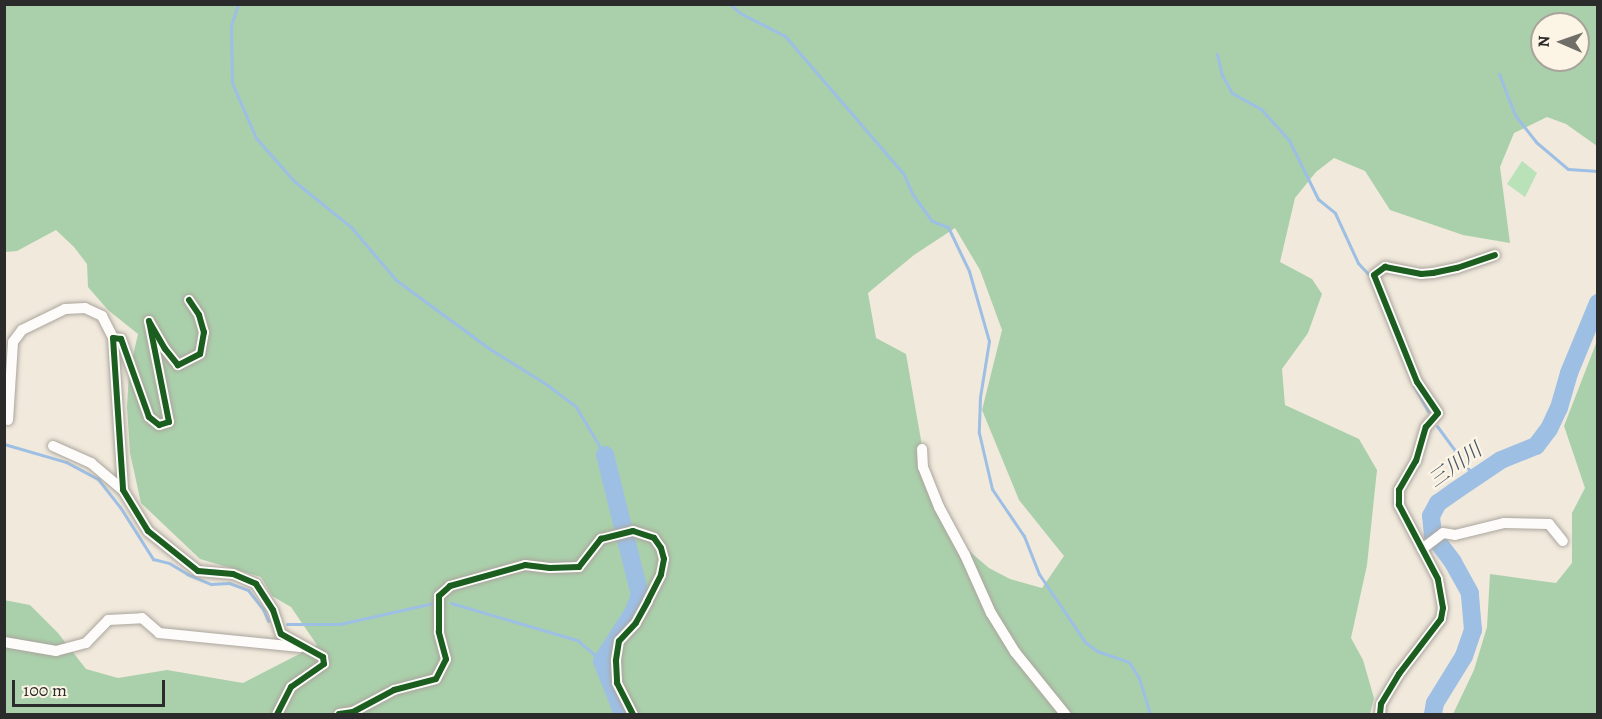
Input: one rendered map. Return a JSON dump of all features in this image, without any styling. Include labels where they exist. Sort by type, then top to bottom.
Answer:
[{"type":"street","points":[[1380,714],[1382,704],[1399,674],[1441,619],[1443,592],[1425,547],[1404,518],[1399,505],[1400,489],[1416,461],[1426,427],[1438,413],[1409,365],[1395,322],[1374,275],[1385,267],[1413,273],[1433,273],[1457,268],[1495,255]]},
{"type":"street","points":[[113,338],[121,339],[149,417],[159,425],[169,422],[149,321],[165,349],[178,365],[200,354],[204,332],[199,315],[189,300]]},
{"type":"street","points":[[8,420],[14,342],[22,330],[65,309],[85,308],[102,316],[113,338],[123,490]]},
{"type":"street","points":[[53,446],[91,463],[123,490],[148,531],[198,571],[233,574],[256,584],[273,610],[281,633],[323,657],[324,664],[291,687],[277,714]]},
{"type":"street","points":[[922,449],[923,466],[931,490],[991,613],[1016,651],[1065,714]]},
{"type":"street","points":[[1425,547],[1443,533],[1455,535],[1504,523],[1549,524],[1563,541]]},
{"type":"street","points":[[339,714],[353,712],[394,690],[436,679],[446,659],[439,632],[439,596],[450,586],[525,565],[565,569],[579,567],[601,540],[612,535],[633,531],[654,538],[661,548],[664,559],[661,575],[636,623],[619,641],[616,662],[617,683],[633,714]]},
{"type":"street","points":[[4,642],[56,651],[86,643],[108,620],[142,618],[159,633],[304,647]]},
{"type":"green space","points":[[5,5],[1597,5],[1597,146],[1566,124],[1547,117],[1514,133],[1500,167],[1510,243],[1463,235],[1390,210],[1365,171],[1334,158],[1316,172],[1295,198],[1280,262],[1312,279],[1322,294],[1308,333],[1282,369],[1285,405],[1359,439],[1377,470],[1367,565],[1351,638],[1363,660],[1374,698],[1370,714],[5,714],[4,600],[30,605],[58,633],[86,669],[118,678],[167,670],[243,683],[317,645],[291,607],[272,596],[261,577],[200,559],[141,503],[130,453],[127,407],[129,373],[138,334],[108,310],[88,287],[87,264],[74,247],[56,230],[17,251],[5,252]],"holes":[[[955,228],[980,270],[1002,330],[982,410],[1019,500],[1064,556],[1042,588],[1010,579],[989,568],[962,545],[929,486],[906,354],[876,338],[868,293],[914,255]]]},
{"type":"green space","points":[[1522,161],[1537,173],[1525,197],[1507,184]]},
{"type":"green space","points":[[1597,341],[1597,714],[1453,714],[1474,670],[1487,627],[1490,574],[1556,583],[1572,563],[1572,513],[1585,488],[1564,426]]},
{"type":"waterway","points":[[238,4],[231,26],[232,83],[256,138],[294,181],[351,227],[396,280],[490,349],[546,384],[576,407],[605,455]]},
{"type":"waterway","points":[[730,4],[740,13],[785,36],[903,173],[913,195],[932,221],[948,227],[969,271],[989,341],[980,397],[979,433],[992,489],[1024,536],[1039,574],[1085,642],[1097,651],[1129,662],[1139,678],[1150,714]]},
{"type":"waterway","points":[[1217,54],[1222,75],[1232,93],[1261,109],[1289,140],[1318,199],[1335,213],[1358,263],[1371,277]]},
{"type":"waterway","points":[[1499,74],[1515,115],[1536,142],[1568,169],[1598,171]]},
{"type":"waterway","name":"三川川","points":[[1433,714],[1435,703],[1464,656],[1473,630],[1470,593],[1453,562],[1433,535],[1431,516],[1438,503],[1501,460],[1536,446],[1549,429],[1559,408],[1569,373],[1598,303]]},
{"type":"waterway","points":[[1414,386],[1428,411]]},
{"type":"waterway","points":[[1437,426],[1475,478]]},
{"type":"waterway","points":[[4,444],[66,462],[98,479],[120,507],[153,559],[169,563],[211,584],[229,583],[248,590],[263,609],[268,621]]},
{"type":"waterway","points":[[605,455],[640,595],[633,613],[602,661],[623,714]]},
{"type":"waterway","points":[[287,624],[340,624],[434,603]]},
{"type":"waterway","points":[[451,603],[577,640],[602,661]]},
{"type":"waterway","points":[[533,714],[558,714]]},
{"type":"cycle path","points":[[1380,714],[1381,704],[1399,674],[1441,619],[1443,608],[1438,579],[1399,505],[1399,490],[1416,461],[1426,427],[1438,413],[1417,382],[1374,275],[1385,267],[1421,274],[1433,273],[1457,268],[1495,255]]},
{"type":"cycle path","points":[[189,300],[199,315],[204,332],[200,354],[178,365],[165,349],[149,321],[169,422],[159,425],[149,417],[121,339],[113,338],[123,490],[148,531],[198,571],[233,574],[256,584],[273,610],[281,634],[323,657],[324,664],[291,687],[277,714]]},
{"type":"cycle path","points":[[339,714],[353,712],[394,690],[436,679],[446,659],[439,632],[439,596],[450,586],[525,565],[550,568],[579,567],[601,539],[633,531],[654,538],[661,548],[664,559],[661,575],[636,623],[619,641],[616,661],[617,683],[633,714]]}]
